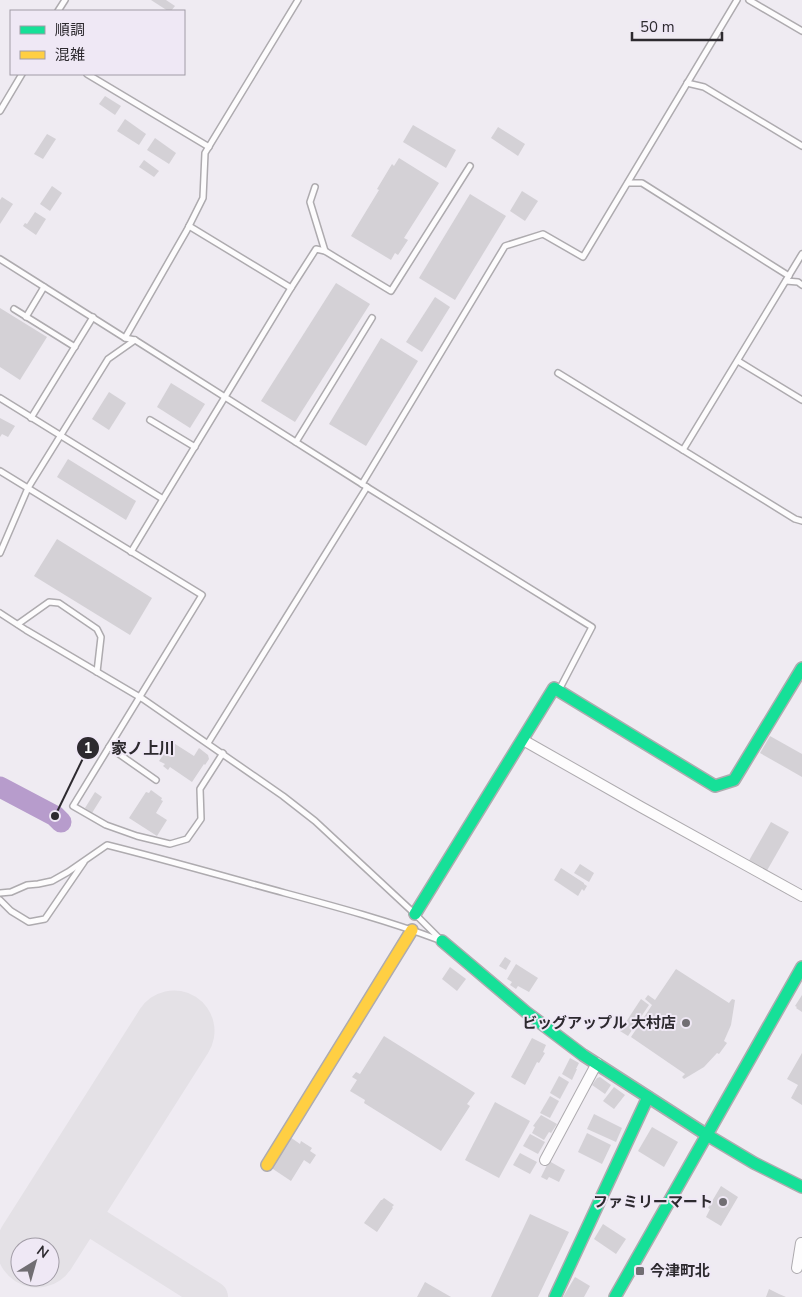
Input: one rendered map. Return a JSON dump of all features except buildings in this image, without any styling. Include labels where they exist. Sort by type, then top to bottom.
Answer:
[{"type":"street","points":[[415,914],[554,688],[715,786],[734,780],[802,668]]},
{"type":"street","points":[[523,740],[802,896]]},
{"type":"street","points":[[267,1165],[412,930]]},
{"type":"street","points":[[442,941],[526,1012],[597,1063],[707,1135],[802,1187]]},
{"type":"street","points":[[615,1297],[802,967]]},
{"type":"street","points":[[545,1160],[597,1063]]},
{"type":"street","points":[[555,1297],[648,1097]]},
{"type":"street","points":[[797,1268],[802,1242]]},
{"type":"lane","points":[[125,338],[203,198],[205,152],[298,0]]},
{"type":"lane","points":[[362,484],[506,246],[543,234],[583,257],[737,0]]},
{"type":"lane","points":[[750,0],[802,32]]},
{"type":"lane","points":[[0,111],[21,75]]},
{"type":"lane","points":[[89,75],[208,147]]},
{"type":"lane","points":[[687,83],[704,87],[802,146]]},
{"type":"lane","points":[[131,552],[316,249],[325,251],[391,292],[470,166]]},
{"type":"lane","points":[[628,183],[642,183],[787,278],[802,285]]},
{"type":"lane","points":[[316,187],[310,202],[325,251]]},
{"type":"lane","points":[[189,226],[291,288]]},
{"type":"lane","points":[[683,450],[802,254]]},
{"type":"lane","points":[[0,259],[125,338],[135,340],[592,627],[558,691]]},
{"type":"lane","points":[[26,317],[44,287]]},
{"type":"lane","points":[[14,309],[75,347]]},
{"type":"lane","points":[[31,418],[93,318]]},
{"type":"lane","points":[[296,442],[372,318]]},
{"type":"lane","points":[[0,553],[28,488],[108,359],[135,340]]},
{"type":"lane","points":[[738,361],[802,400]]},
{"type":"lane","points":[[558,373],[795,519],[802,521]]},
{"type":"lane","points":[[0,398],[163,499]]},
{"type":"lane","points":[[150,420],[195,447]]},
{"type":"lane","points":[[0,472],[202,596],[73,806],[106,825],[137,836],[170,844],[187,839],[201,819],[200,789],[223,753]]},
{"type":"lane","points":[[208,743],[367,487]]},
{"type":"lane","points":[[18,624],[49,602],[59,603],[97,629],[101,637],[97,672]]},
{"type":"lane","points":[[0,613],[140,698],[223,753],[283,796],[315,821],[442,941]]},
{"type":"lane","points":[[110,747],[156,780]]},
{"type":"lane","points":[[0,893],[11,892],[27,885],[52,881],[107,845],[362,914],[442,941]]},
{"type":"lane","points":[[0,900],[11,911],[29,922],[45,919],[85,860]]},
{"type":"waterway","points":[[0,787],[55,816],[61,822]]},
{"type":"taxiway","points":[[65,1204],[212,1297]]},
{"type":"runway","points":[[43,1237],[174,1031]]},
{"type":"traffic: fast","points":[[415,914],[554,688],[715,786],[734,780],[802,668]]},
{"type":"traffic: fast","points":[[442,941],[526,1012],[583,1055],[707,1135],[754,1163],[802,1187]]},
{"type":"traffic: fast","points":[[615,1297],[802,967]]},
{"type":"traffic: fast","points":[[555,1297],[648,1097]]},
{"type":"traffic: slow","points":[[267,1165],[412,930]]},
{"type":"place","name":"家ノ上川","points":[[55,816]]},
{"type":"place","name":"ビッグアップル 大村店","points":[[686,1023]]},
{"type":"place","name":"ファミリーマート","points":[[723,1202]]},
{"type":"place","name":"今津町北","points":[[640,1271]]}]
